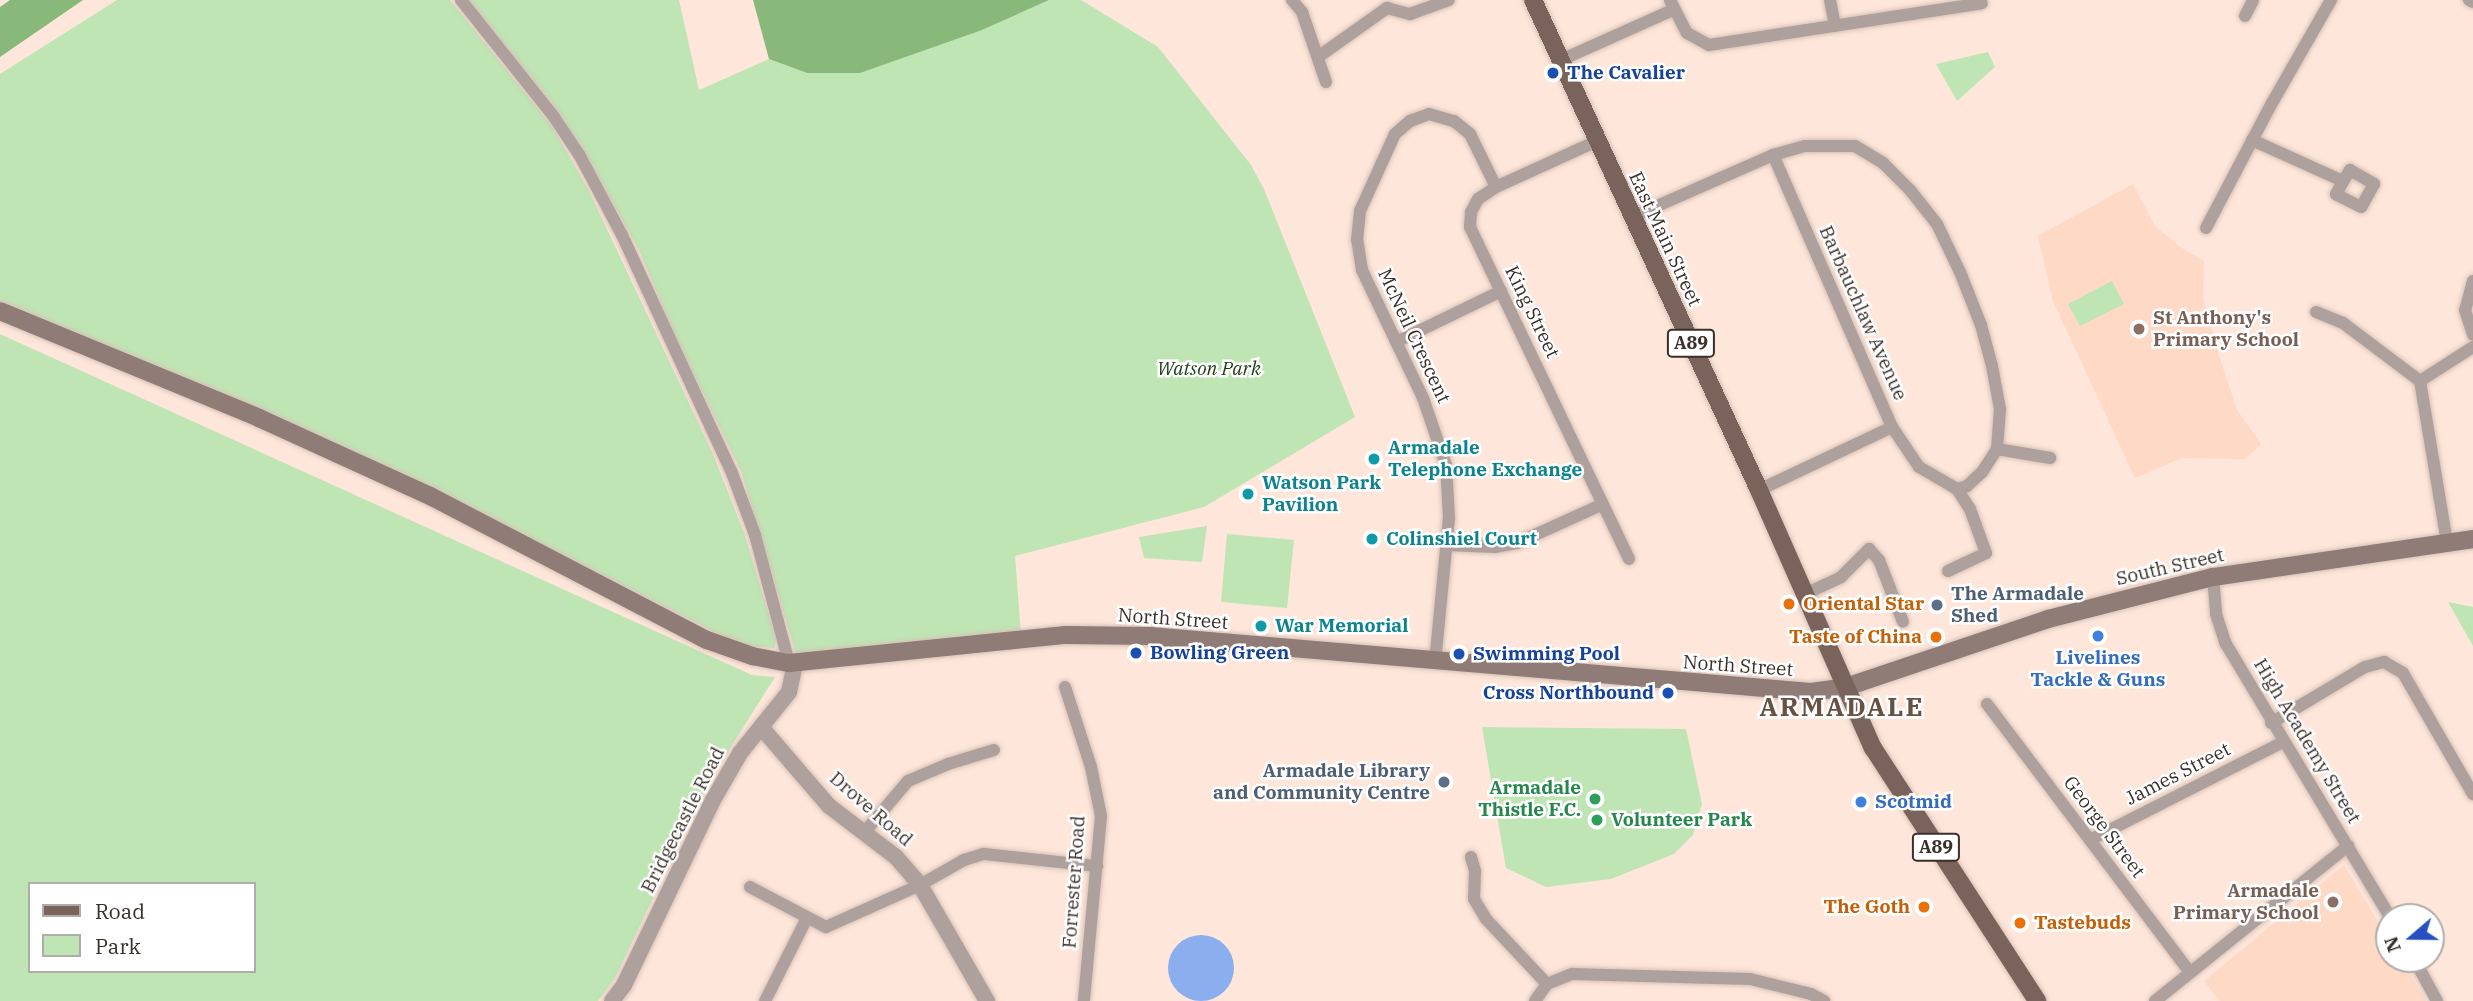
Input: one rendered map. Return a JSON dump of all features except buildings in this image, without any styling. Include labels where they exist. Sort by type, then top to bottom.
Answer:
[{"type":"main road","name":"East Main Street","points":[[1533,0],[1759,490],[1846,687]]},
{"type":"main road","name":"North Street","points":[[0,312],[259,418],[430,496],[707,640],[752,656],[792,663],[1066,635],[1150,636],[1435,663],[1811,692],[1846,687]]},
{"type":"main road","name":"South Street","points":[[1846,687],[2021,627],[2213,577],[2473,539]]},
{"type":"main road","name":"A89","points":[[1846,687],[1873,748],[2037,1001]]},
{"type":"street","points":[[461,0],[554,117],[580,156],[622,235],[732,473],[755,535],[792,663]]},
{"type":"street","points":[[1292,0],[1302,12],[1326,82]]},
{"type":"street","points":[[1318,57],[1386,4],[1410,14],[1449,0]]},
{"type":"street","points":[[1830,0],[1835,26]]},
{"type":"street","points":[[2245,16],[2253,0]]},
{"type":"street","points":[[2206,228],[2331,0]]},
{"type":"street","points":[[1561,60],[1672,5],[1687,33],[1709,45],[1982,3]]},
{"type":"street","name":"McNeil Crescent","points":[[1435,663],[1450,493],[1441,445],[1362,270],[1357,240],[1364,195],[1395,134],[1410,121],[1429,114],[1454,121],[1470,134],[1496,187]]},
{"type":"street","points":[[2252,140],[2343,181]]},
{"type":"street","name":"King Street","points":[[1597,141],[1496,187],[1478,200],[1471,212],[1471,227],[1629,559]]},
{"type":"street","points":[[1632,217],[1773,155],[1805,146],[1855,146],[1883,163],[1910,190],[1937,224],[1960,272],[1992,366],[2000,409],[1997,449],[1982,472],[1967,486],[1956,489]]},
{"type":"street","name":"Barbauchlaw Avenue","points":[[1759,490],[1892,428],[1773,155]]},
{"type":"street","points":[[2473,281],[2465,310],[2473,335]]},
{"type":"street","points":[[1396,342],[1501,291]]},
{"type":"street","points":[[2316,312],[2343,323],[2420,380],[2447,542]]},
{"type":"street","points":[[2420,380],[2473,347]]},
{"type":"street","points":[[1892,428],[1919,467],[1956,489],[1970,509],[1986,553],[1948,571]]},
{"type":"street","points":[[1997,449],[2050,458]]},
{"type":"street","points":[[1446,545],[1494,547],[1517,543],[1603,504]]},
{"type":"street","points":[[1805,594],[1842,578],[1869,549],[1879,559],[1903,622]]},
{"type":"street","name":"High Academy Street","points":[[2213,577],[2216,614],[2225,641],[2271,723],[2382,903]]},
{"type":"street","points":[[2271,723],[2365,667],[2384,662],[2403,673],[2473,794]]},
{"type":"street","name":"Bridgecastle Road","points":[[612,1001],[624,985],[713,800],[740,753],[789,692],[792,663]]},
{"type":"street","name":"Forrester Road","points":[[1065,687],[1091,767],[1101,816],[1084,1001]]},
{"type":"street","name":"George Street","points":[[1987,704],[2190,972]]},
{"type":"street","name":"Drove Road","points":[[761,727],[829,806],[896,857],[920,885],[987,1001]]},
{"type":"street","name":"James Street","points":[[2090,840],[2283,742]]},
{"type":"street","points":[[863,834],[908,781],[948,764],[994,750]]},
{"type":"street","points":[[2155,1001],[2348,846]]},
{"type":"street","points":[[750,887],[826,927],[844,922],[964,860],[984,854],[1097,866]]},
{"type":"street","points":[[1471,857],[1475,871],[1474,899],[1486,919],[1547,984]]},
{"type":"street","points":[[765,1001],[807,918]]},
{"type":"street","points":[[2422,973],[2437,1001]]},
{"type":"street","points":[[1535,1001],[1547,984],[1572,974],[1750,979],[1811,994],[1824,1001]]},
{"type":"shaded area","name":"St Anthony's Primary School","points":[[2133,184],[2155,226],[2180,247],[2204,261],[2203,298],[2219,356],[2237,410],[2261,444],[2245,459],[2182,458],[2135,478],[2053,301],[2038,236]]},
{"type":"shaded area","name":"Armadale Primary School","points":[[2344,865],[2375,917],[2375,973],[2409,973],[2426,1001],[2220,1001],[2204,981]]},
{"type":"green space","points":[[10,0],[83,0],[0,57],[0,7]]},
{"type":"green space","points":[[117,0],[450,0],[552,126],[588,189],[713,454],[745,535],[776,639],[775,648],[742,646],[405,475],[0,301],[0,74]]},
{"type":"green space","name":"Watson Park","points":[[468,0],[679,0],[699,90],[769,59],[807,73],[982,30],[1049,0],[1081,0],[1158,47],[1251,165],[1264,189],[1355,417],[1204,507],[1015,556],[1021,634],[796,654],[741,471],[675,336],[639,250],[585,153],[552,103]]},
{"type":"green space","points":[[753,0],[1049,0],[982,30],[860,73],[807,73],[769,59]]},
{"type":"green space","points":[[1988,52],[1995,67],[1957,101],[1936,64]]},
{"type":"green space","points":[[2112,281],[2124,304],[2080,326],[2068,304]]},
{"type":"green space","points":[[0,334],[752,675],[775,677],[707,785],[615,978],[598,1001],[0,1001]]},
{"type":"green space","points":[[1207,526],[1202,562],[1144,558],[1139,537]]},
{"type":"green space","points":[[1227,534],[1294,540],[1287,608],[1221,602]]},
{"type":"green space","points":[[2448,602],[2473,607],[2473,646]]},
{"type":"green space","name":"Volunteer Park","points":[[1482,727],[1686,729],[1702,804],[1693,835],[1674,854],[1611,879],[1546,887],[1506,868]]},
{"type":"water","points":[[1207,935],[1225,944],[1232,955],[1232,981],[1225,992],[1214,999],[1195,1001],[1177,992],[1170,981],[1168,962],[1177,944],[1188,937]]},
{"type":"place","name":"The Cavalier","points":[[1553,73]]},
{"type":"place","name":"St Anthony's Primary School","points":[[2139,329]]},
{"type":"place","name":"Armadale Telephone Exchange","points":[[1374,459]]},
{"type":"place","name":"Watson Park Pavilion","points":[[1248,494]]},
{"type":"place","name":"Colinshiel Court","points":[[1372,539]]},
{"type":"place","name":"Oriental Star","points":[[1789,604]]},
{"type":"place","name":"The Armadale Shed","points":[[1937,605]]},
{"type":"place","name":"War Memorial","points":[[1261,626]]},
{"type":"place","name":"Livelines Tackle & Guns","points":[[2098,636]]},
{"type":"place","name":"Taste of China","points":[[1936,637]]},
{"type":"place","name":"Bowling Green","points":[[1136,653]]},
{"type":"place","name":"Swimming Pool","points":[[1459,654]]},
{"type":"place","name":"Cross Northbound","points":[[1668,693]]},
{"type":"place","name":"Armadale Library and Community Centre","points":[[1444,782]]},
{"type":"place","name":"Armadale Thistle F.C.","points":[[1595,799]]},
{"type":"place","name":"Scotmid","points":[[1861,802]]},
{"type":"place","name":"Volunteer Park","points":[[1597,820]]},
{"type":"place","name":"Armadale Primary School","points":[[2333,902]]},
{"type":"place","name":"The Goth","points":[[1924,907]]},
{"type":"place","name":"Tastebuds","points":[[2020,923]]},
{"type":"district","name":"ARMADALE","points":[[1842,707]]}]
